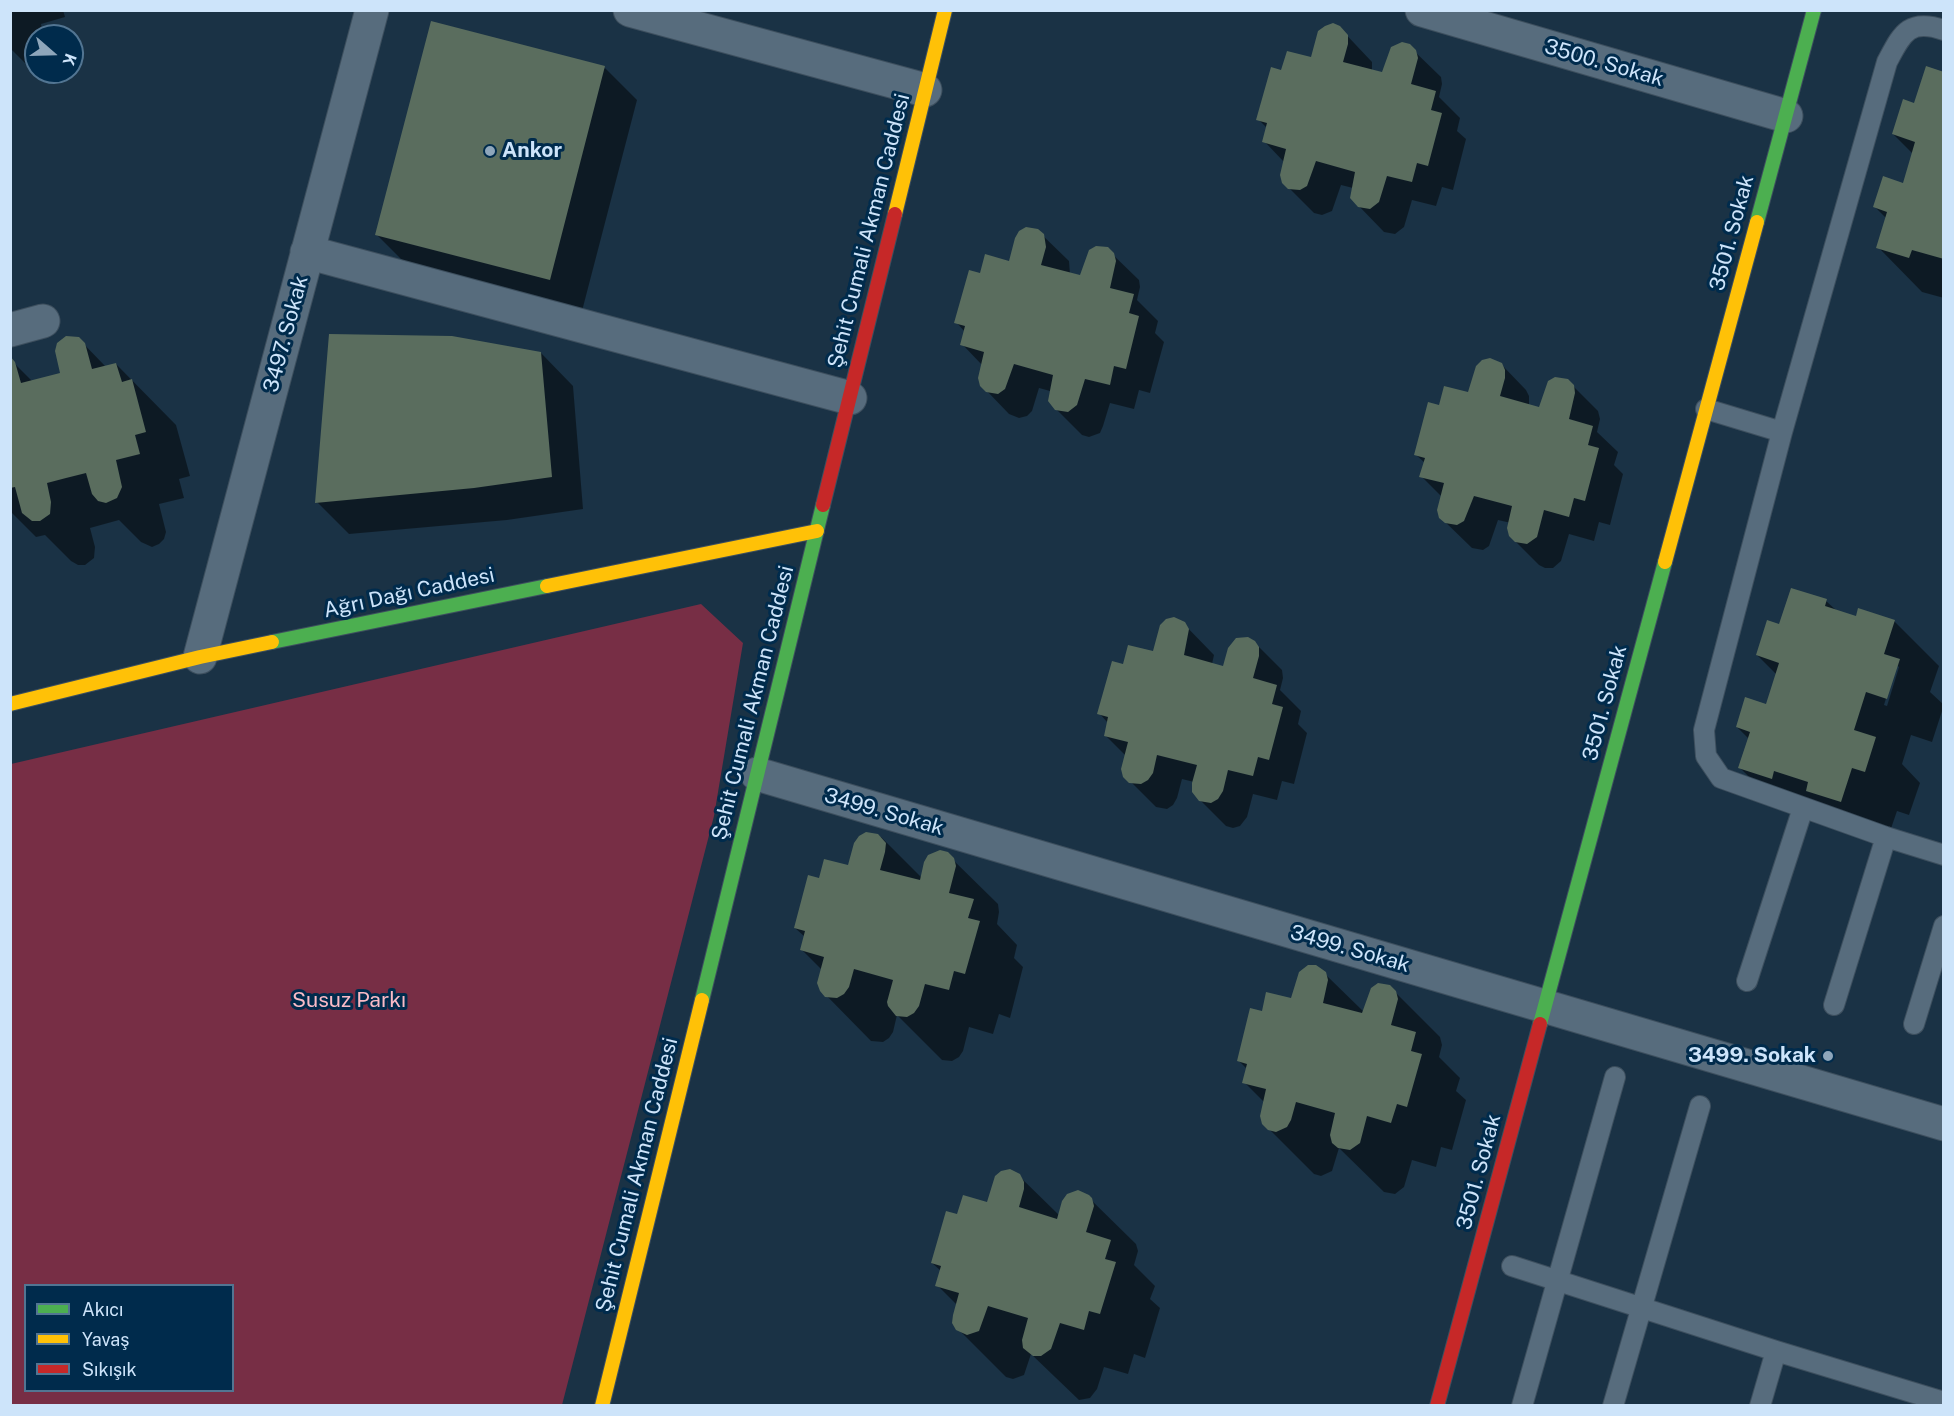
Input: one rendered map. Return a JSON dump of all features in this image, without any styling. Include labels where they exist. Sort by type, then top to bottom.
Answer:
[{"type":"street","name":"3497. Sokak","points":[[200,657],[372,10]]},
{"type":"street","points":[[630,10],[925,90]]},
{"type":"street","name":"Şehit Cumali Akman Caddesi","points":[[602,1406],[945,10]]},
{"type":"street","name":"3500. Sokak","points":[[1422,10],[1786,116]]},
{"type":"street","name":"3501. Sokak","points":[[1437,1406],[1814,10]]},
{"type":"street","points":[[307,252],[850,398]]},
{"type":"street","points":[[10,330],[43,321]]},
{"type":"street","name":"Ağrı Dağı Caddesi","points":[[10,704],[200,657],[817,531]]},
{"type":"street","name":"3499. Sokak","points":[[757,774],[1944,1124]]},
{"type":"lane","points":[[1937,22],[1917,25],[1901,36],[1887,62],[1782,432],[1704,730],[1706,756],[1721,778],[1886,837],[1944,855]]},
{"type":"lane","points":[[1706,410],[1782,432]]},
{"type":"lane","points":[[1747,981],[1803,808]]},
{"type":"lane","points":[[1834,1005],[1886,837]]},
{"type":"lane","points":[[1914,1024],[1944,926]]},
{"type":"lane","points":[[1522,1406],[1615,1077]]},
{"type":"lane","points":[[1613,1406],[1700,1106]]},
{"type":"lane","points":[[1512,1266],[1776,1351],[1944,1402]]},
{"type":"lane","points":[[1760,1406],[1776,1351]]},
{"type":"green space","name":"Susuz Parkı","points":[[701,604],[743,643],[714,816],[562,1405],[11,1405],[11,764]]},
{"type":"building","name":"Ankor","points":[[431,21],[605,66],[550,280],[375,235]]},
{"type":"building","points":[[1333,23],[1340,26],[1348,35],[1343,62],[1382,72],[1391,47],[1402,42],[1410,44],[1416,50],[1418,58],[1411,84],[1436,91],[1431,110],[1442,113],[1428,166],[1417,163],[1412,182],[1387,176],[1379,202],[1370,209],[1358,207],[1350,198],[1355,172],[1316,161],[1307,186],[1300,190],[1288,189],[1282,183],[1280,175],[1286,149],[1262,142],[1267,123],[1256,120],[1271,67],[1281,70],[1287,51],[1311,57],[1318,31]]},
{"type":"building","points":[[1926,66],[1944,72],[1944,259],[1912,250],[1909,258],[1876,248],[1887,212],[1873,207],[1883,176],[1903,183],[1915,142],[1892,134],[1903,99],[1914,103]]},
{"type":"building","points":[[1026,227],[1038,229],[1044,234],[1046,247],[1041,265],[1080,275],[1089,250],[1096,246],[1108,247],[1114,253],[1116,261],[1110,288],[1134,294],[1129,313],[1139,316],[1126,369],[1114,366],[1110,385],[1085,379],[1077,405],[1068,412],[1055,410],[1048,401],[1053,375],[1014,364],[1005,389],[998,394],[986,392],[980,386],[978,378],[984,352],[960,345],[965,326],[954,323],[969,270],[980,273],[985,254],[1009,261],[1015,238],[1019,231]]},
{"type":"building","points":[[329,334],[452,336],[541,352],[552,477],[474,488],[315,503]]},
{"type":"building","points":[[66,336],[79,337],[85,343],[92,369],[116,363],[122,382],[132,379],[146,432],[135,435],[140,454],[116,460],[122,487],[117,498],[106,503],[98,501],[92,494],[86,473],[47,483],[51,502],[50,514],[40,521],[32,521],[22,513],[15,487],[10,488],[10,356],[15,362],[21,383],[60,373],[55,351],[57,343]]},
{"type":"building","points":[[1490,358],[1502,363],[1505,370],[1500,396],[1539,407],[1548,381],[1555,377],[1568,379],[1574,385],[1575,393],[1569,419],[1593,426],[1588,445],[1599,448],[1585,501],[1574,498],[1569,517],[1544,510],[1537,537],[1527,544],[1515,542],[1509,536],[1507,528],[1512,506],[1474,496],[1464,521],[1457,525],[1445,523],[1439,518],[1437,510],[1444,483],[1419,477],[1425,458],[1414,455],[1428,402],[1439,405],[1444,386],[1468,392],[1476,366],[1482,360]]},
{"type":"building","points":[[1791,588],[1827,599],[1825,606],[1856,616],[1858,608],[1895,620],[1884,654],[1900,659],[1887,699],[1866,692],[1854,730],[1876,737],[1865,772],[1852,768],[1841,802],[1806,791],[1808,782],[1774,771],[1772,779],[1738,768],[1750,732],[1736,727],[1745,697],[1766,704],[1779,663],[1756,655],[1767,620],[1779,624]]},
{"type":"building","points":[[1174,617],[1185,622],[1189,629],[1184,655],[1223,666],[1228,648],[1236,638],[1248,637],[1255,641],[1259,647],[1259,656],[1253,678],[1277,685],[1272,704],[1283,707],[1269,760],[1258,757],[1253,776],[1228,770],[1223,791],[1218,799],[1211,803],[1199,801],[1192,792],[1197,765],[1157,755],[1153,773],[1148,780],[1141,784],[1129,783],[1123,777],[1121,769],[1128,742],[1104,736],[1108,717],[1097,714],[1112,661],[1123,664],[1128,645],[1153,651],[1160,625],[1166,619]]},
{"type":"building","points":[[866,832],[878,834],[886,843],[880,870],[920,880],[928,855],[940,850],[948,852],[954,858],[956,866],[949,893],[974,899],[968,918],[980,921],[965,974],[954,971],[949,990],[925,984],[919,1006],[907,1017],[896,1016],[888,1006],[893,980],[854,969],[849,987],[844,994],[837,998],[825,997],[817,983],[824,957],[800,950],[805,931],[794,928],[808,875],[819,878],[824,859],[848,865],[854,843]]},
{"type":"building","points":[[1308,965],[1316,965],[1326,972],[1328,980],[1323,1003],[1362,1013],[1371,988],[1378,983],[1390,985],[1396,991],[1398,999],[1391,1025],[1416,1032],[1411,1051],[1422,1054],[1407,1107],[1397,1104],[1391,1123],[1367,1116],[1360,1143],[1350,1150],[1338,1148],[1332,1143],[1330,1135],[1335,1113],[1296,1102],[1287,1127],[1276,1132],[1268,1130],[1262,1124],[1260,1116],[1266,1089],[1242,1083],[1247,1064],[1237,1061],[1250,1008],[1262,1011],[1266,992],[1291,998],[1299,972]]},
{"type":"building","points":[[1010,1169],[1020,1174],[1024,1182],[1019,1207],[1057,1219],[1062,1201],[1067,1194],[1078,1190],[1089,1195],[1094,1206],[1086,1232],[1111,1240],[1105,1259],[1116,1262],[1100,1314],[1089,1311],[1084,1330],[1060,1323],[1051,1349],[1041,1356],[1033,1356],[1023,1348],[1022,1340],[1028,1318],[988,1306],[979,1331],[967,1335],[956,1330],[952,1323],[959,1293],[935,1286],[941,1266],[931,1263],[946,1211],[957,1214],[963,1195],[987,1202],[995,1176],[1001,1171]]},
{"type":"traffic: fast","points":[[1757,222],[1814,10]]},
{"type":"traffic: fast","points":[[702,1000],[823,505]]},
{"type":"traffic: fast","points":[[1540,1024],[1665,562]]},
{"type":"traffic: fast","points":[[272,642],[547,586]]},
{"type":"traffic: slow","points":[[895,214],[945,10]]},
{"type":"traffic: slow","points":[[1665,562],[1757,222]]},
{"type":"traffic: slow","points":[[547,586],[817,531]]},
{"type":"traffic: slow","points":[[10,704],[200,657],[272,642]]},
{"type":"traffic: slow","points":[[602,1406],[702,1000]]},
{"type":"traffic: jam","points":[[823,505],[895,214]]},
{"type":"traffic: jam","points":[[1437,1406],[1540,1024]]},
{"type":"place","name":"Ankor","points":[[490,151]]},
{"type":"place","name":"3499. Sokak","points":[[1828,1056]]}]
